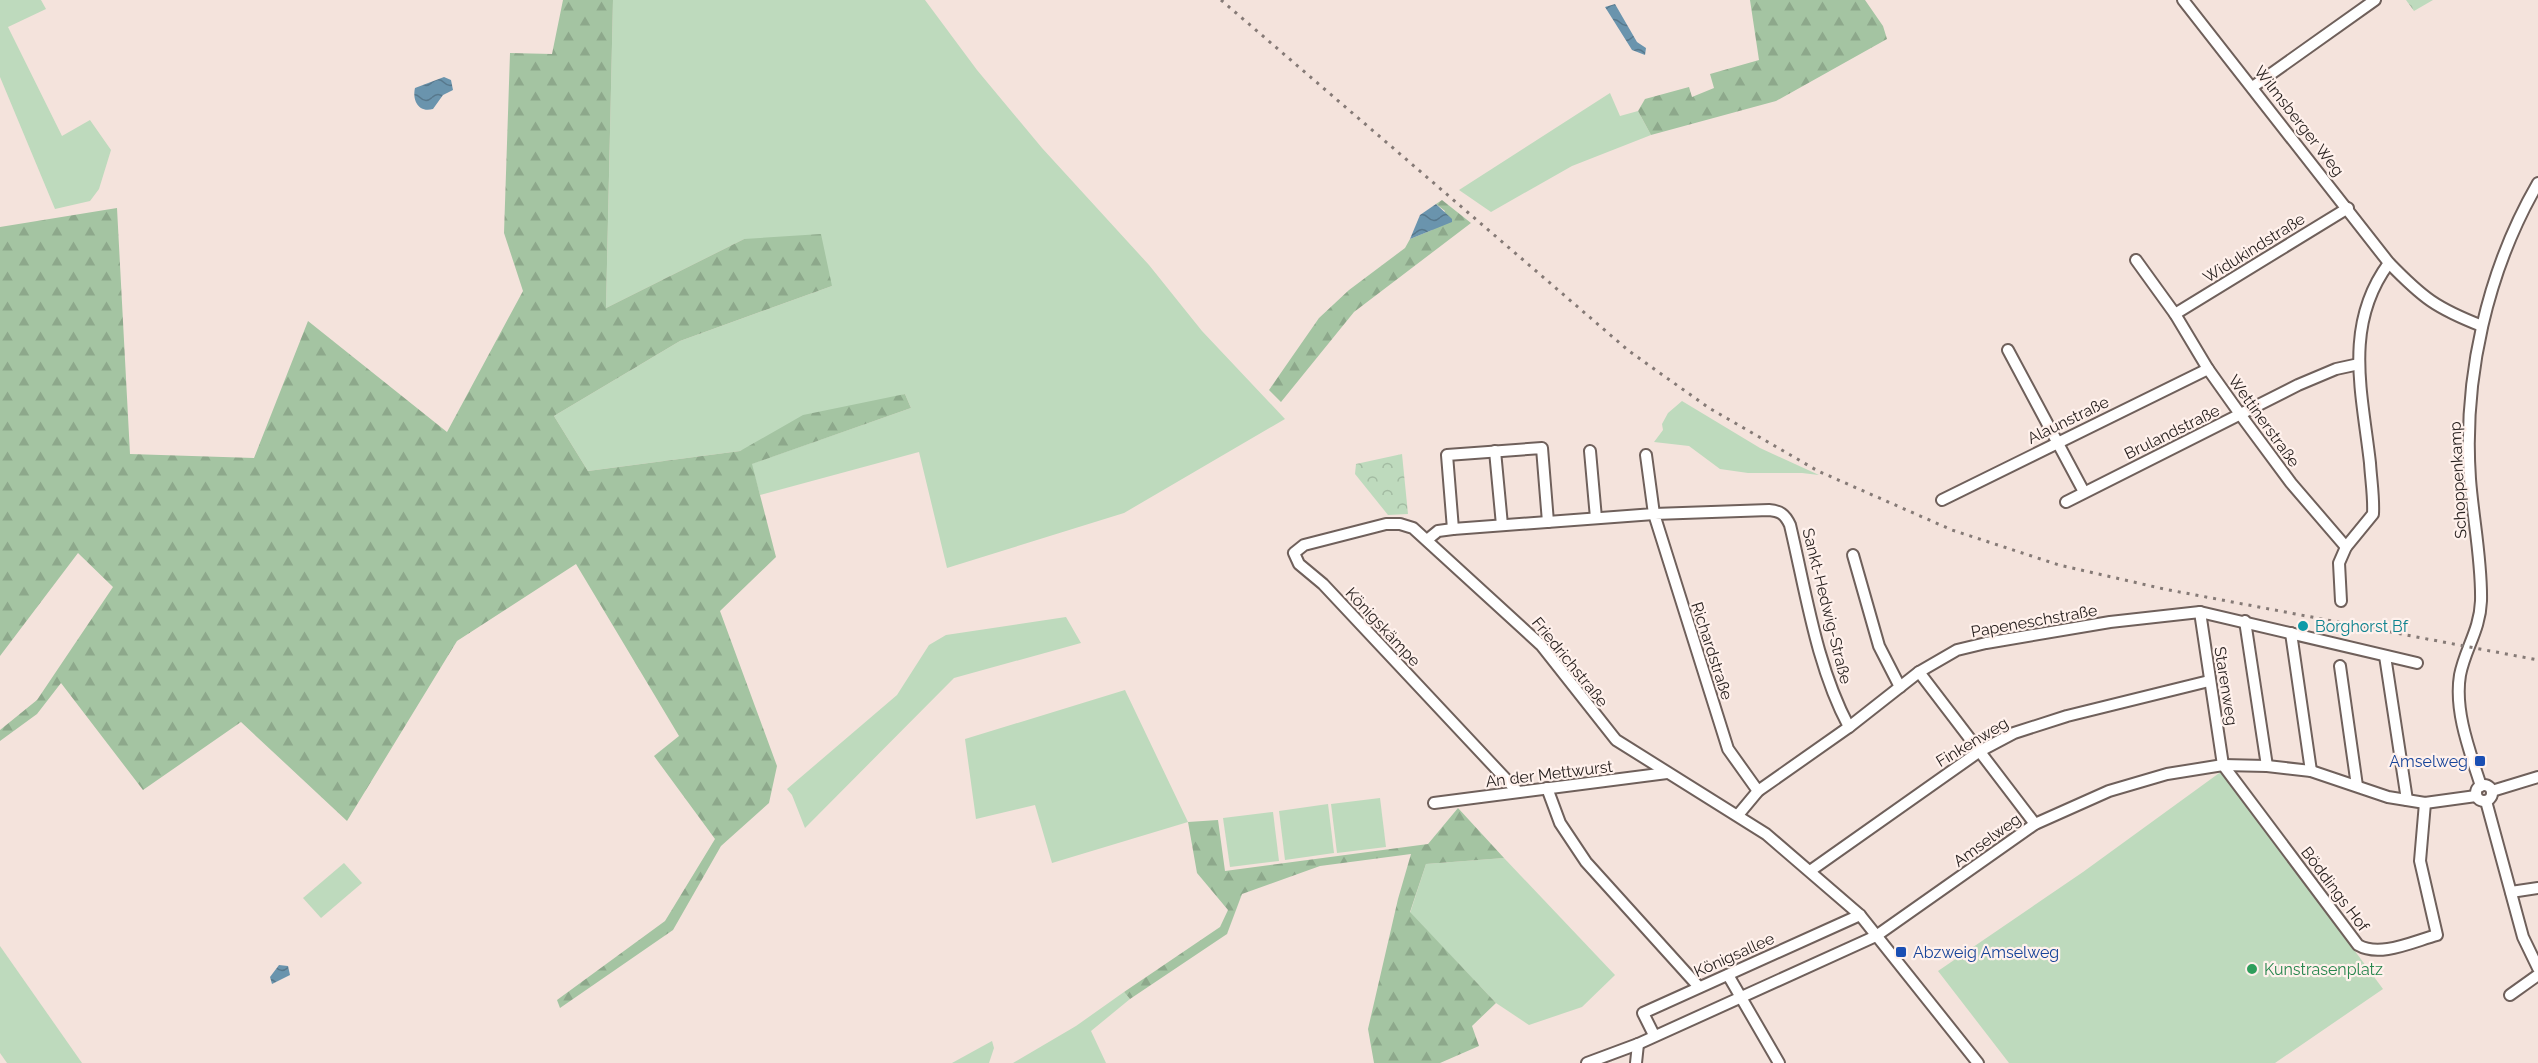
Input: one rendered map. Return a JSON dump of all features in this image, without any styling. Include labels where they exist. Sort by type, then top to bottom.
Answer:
[{"type":"street","name":"Wilmsberger Weg","points":[[2185,0],[2254,86],[2389,263],[2418,293],[2443,311],[2482,326]]},
{"type":"street","points":[[2254,86],[2375,0]]},
{"type":"street","name":"Schoppenkamp","points":[[2484,793],[2464,730],[2459,696],[2460,676],[2472,647],[2481,600],[2469,434],[2472,389],[2482,326],[2502,257],[2538,183]]},
{"type":"street","name":"Widukindstraße","points":[[2175,314],[2348,208]]},
{"type":"street","name":"Wettinerstraße","points":[[2136,260],[2175,314],[2208,369],[2241,415],[2291,483],[2346,547]]},
{"type":"street","points":[[2341,601],[2339,563],[2346,547],[2373,514],[2374,503],[2358,345],[2362,316],[2374,283],[2389,263]]},
{"type":"street","points":[[2008,350],[2084,492]]},
{"type":"street","name":"Brulandstraße","points":[[2066,502],[2319,375],[2359,364]]},
{"type":"street","name":"Alaunstraße","points":[[1942,500],[2208,369]]},
{"type":"street","points":[[1453,529],[1447,455],[1496,451],[1542,448],[1548,522]]},
{"type":"street","points":[[1496,451],[1502,525]]},
{"type":"street","points":[[1590,451],[1596,518]]},
{"type":"street","name":"Richardstraße","points":[[1646,455],[1654,514],[1728,749],[1758,791]]},
{"type":"street","name":"Sankt-Hedwig-Straße","points":[[1654,514],[1769,510],[1779,511],[1786,516],[1820,651],[1837,703],[1849,727]]},
{"type":"street","points":[[1427,540],[1438,531],[1453,529],[1654,514]]},
{"type":"street","name":"Friedrichstraße","points":[[1386,524],[1413,528],[1541,645],[1607,732],[1667,773],[1738,815],[1810,871],[1860,915],[1978,1063]]},
{"type":"street","name":"Königskämpe","points":[[1386,524],[1304,545],[1294,553],[1299,564],[1323,584],[1518,792]]},
{"type":"street","points":[[1853,555],[1879,646],[1900,687]]},
{"type":"street","name":"Papeneschstraße","points":[[1738,815],[1758,791],[1849,727],[1920,672],[1957,650],[1986,643],[2110,622],[2200,612],[2417,663]]},
{"type":"street","name":"Starenweg","points":[[2200,612],[2223,765]]},
{"type":"street","points":[[2245,621],[2267,766]]},
{"type":"street","points":[[2291,633],[2311,771]]},
{"type":"street","points":[[2385,656],[2407,800]]},
{"type":"street","points":[[2340,666],[2357,786]]},
{"type":"street","points":[[1920,672],[2035,824]]},
{"type":"street","name":"Finkenweg","points":[[1810,871],[1980,751],[2014,733],[2067,716],[2209,681]]},
{"type":"street","name":"Amselweg","points":[[1876,936],[2035,824],[2119,788],[2167,774],[2223,765],[2267,766],[2311,771],[2388,797],[2425,803],[2484,793],[2538,777]]},
{"type":"street","name":"Böddings Hof","points":[[2223,765],[2358,945],[2368,951],[2437,935],[2420,861],[2425,803]]},
{"type":"street","name":"An der Mettwurst","points":[[1434,803],[1667,773]]},
{"type":"street","points":[[1547,788],[1560,823],[1586,862],[1699,987]]},
{"type":"street","points":[[2484,793],[2523,937],[2538,968]]},
{"type":"street","points":[[2511,892],[2538,888]]},
{"type":"street","name":"Königsallee","points":[[1654,1035],[1643,1013],[1860,915]]},
{"type":"street","points":[[1587,1063],[1638,1044],[1876,936]]},
{"type":"street","points":[[1728,975],[1738,997],[1779,1063]]},
{"type":"street","points":[[2510,995],[2538,975]]},
{"type":"street","points":[[1636,1063],[1638,1044]]},
{"type":"green space","points":[[0,0],[41,0],[46,9],[8,27],[62,136],[90,120],[111,150],[99,189],[90,201],[55,209],[0,77]]},
{"type":"green space","points":[[563,0],[613,0],[606,308],[744,239],[821,234],[832,286],[680,341],[554,416],[588,471],[740,451],[803,415],[905,394],[911,408],[752,464],[776,557],[720,611],[777,766],[769,803],[721,846],[673,930],[560,1008],[557,1000],[665,921],[715,839],[654,756],[679,736],[576,564],[457,641],[347,821],[241,722],[143,790],[61,683],[37,714],[0,741],[0,730],[37,700],[113,587],[78,553],[0,656],[0,227],[117,208],[130,454],[254,458],[308,321],[447,432],[523,291],[504,233],[510,53],[552,54]]},
{"type":"green space","points":[[613,0],[925,0],[977,70],[1042,148],[1149,265],[1202,331],[1285,419],[1124,513],[947,568],[919,452],[760,495],[751,464],[911,408],[905,394],[740,451],[588,471],[554,416],[680,341],[832,286],[744,239],[606,308]]},
{"type":"green space","points":[[1750,0],[1865,0],[1883,26],[1887,39],[1776,101],[1651,135],[1638,111],[1645,99],[1689,87],[1692,97],[1714,88],[1710,74],[1759,60]]},
{"type":"green space","points":[[2406,0],[2433,0],[2414,11]]},
{"type":"green space","points":[[1610,93],[1620,116],[1638,111],[1651,135],[1572,166],[1491,212],[1459,190]]},
{"type":"green space","points":[[1442,200],[1471,223],[1354,312],[1281,402],[1269,390],[1319,318],[1349,290],[1405,248],[1410,239],[1432,230],[1445,211],[1436,204]]},
{"type":"green space","points":[[1682,401],[1760,448],[1819,475],[1748,473],[1720,469],[1689,446],[1654,442],[1663,430],[1662,424],[1668,413]]},
{"type":"green space","points":[[1402,454],[1408,514],[1388,515],[1355,474],[1356,464]]},
{"type":"green space","points":[[1066,617],[1081,643],[954,678],[805,828],[792,795],[787,789],[897,695],[929,645],[946,635]]},
{"type":"green space","points":[[1125,690],[1188,822],[1052,863],[1035,805],[976,819],[965,739]]},
{"type":"green space","points":[[2222,771],[2383,989],[2275,1063],[2009,1063],[1938,971],[2083,872]]},
{"type":"green space","points":[[1380,798],[1386,847],[1337,853],[1331,804]]},
{"type":"green space","points":[[1328,804],[1334,853],[1285,860],[1279,811]]},
{"type":"green space","points":[[1458,808],[1504,858],[1426,864],[1410,912],[1496,1003],[1472,1026],[1479,1046],[1440,1063],[1374,1063],[1368,1029],[1398,899],[1411,854],[1320,866],[1242,894],[1227,934],[1130,999],[1124,992],[1220,927],[1228,910],[1197,873],[1188,822],[1218,820],[1225,871],[1428,844]]},
{"type":"green space","points":[[1273,812],[1279,861],[1230,867],[1223,818]]},
{"type":"green space","points":[[1504,858],[1615,975],[1582,1007],[1529,1025],[1496,1003],[1410,913],[1426,864]]},
{"type":"green space","points":[[344,863],[362,883],[321,918],[303,898]]},
{"type":"green space","points":[[0,946],[82,1063],[7,1063],[0,1053]]},
{"type":"green space","points":[[1124,992],[1130,999],[1091,1031],[1106,1063],[1013,1063],[1076,1026]]},
{"type":"green space","points":[[992,1041],[994,1048],[989,1063],[952,1063]]},
{"type":"water","points":[[1615,4],[1637,42],[1646,48],[1645,55],[1632,50],[1605,7]]},
{"type":"water","points":[[444,77],[451,80],[453,90],[443,95],[433,109],[420,108],[414,93],[415,88]]},
{"type":"water","points":[[1436,204],[1452,219],[1452,222],[1410,239],[1420,215]]},
{"type":"water","points":[[279,965],[288,966],[290,975],[272,984],[270,977]]},
{"type":"railway","points":[[1221,0],[1629,351],[1709,408],[1818,471],[1952,530],[2059,565],[2164,589],[2538,660]]},
{"type":"place","name":"Borghorst Bf","points":[[2303,626]]},
{"type":"place","name":"Amselweg","points":[[2480,761]]},
{"type":"place","name":"Abzweig Amselweg","points":[[1901,952]]},
{"type":"place","name":"Kunstrasenplatz","points":[[2252,969]]}]
